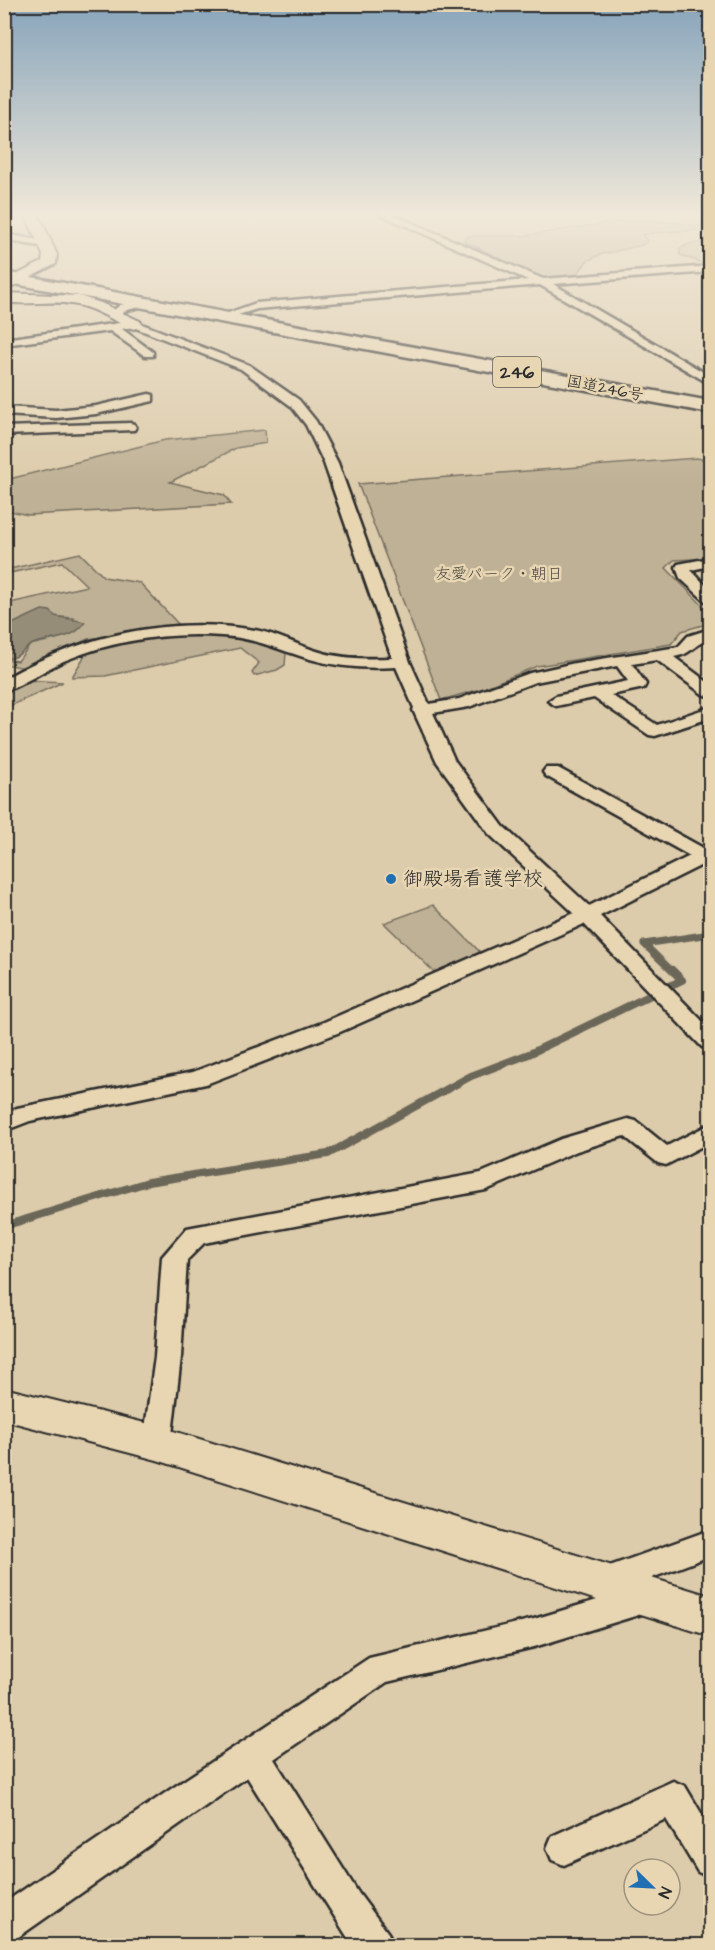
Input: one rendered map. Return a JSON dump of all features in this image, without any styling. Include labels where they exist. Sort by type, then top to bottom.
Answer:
[{"type":"highway","name":"国道246号","points":[[153,304],[229,314],[711,407]]},
{"type":"highway","name":"国道246号","points":[[170,304],[711,398]]},
{"type":"street","points":[[87,304],[112,321],[148,354]]},
{"type":"street","points":[[112,321],[118,309],[136,304]]},
{"type":"street","points":[[229,314],[256,306],[276,304]]},
{"type":"street","points":[[580,304],[711,381]]},
{"type":"street","points":[[4,342],[112,321],[134,324],[245,367],[295,403],[312,424],[339,483],[402,662],[421,710],[446,762],[496,830],[587,915],[711,1042]]},
{"type":"street","points":[[4,411],[56,414],[96,410],[149,398]]},
{"type":"street","points":[[4,431],[130,427]]},
{"type":"street","points":[[711,562],[683,567],[685,575],[711,598]]},
{"type":"street","points":[[4,686],[48,662],[92,646],[170,631],[232,632],[258,636],[316,656],[364,664],[402,662]]},
{"type":"street","points":[[421,710],[463,703],[530,678],[575,668],[683,651],[694,639],[711,634]]},
{"type":"street","points":[[662,656],[711,691]]},
{"type":"street","points":[[556,701],[639,684],[622,662]]},
{"type":"street","points":[[596,692],[655,731],[711,712]]},
{"type":"street","points":[[552,772],[708,855]]},
{"type":"street","points":[[4,1123],[25,1114],[198,1079],[332,1027],[587,915],[708,855]]},
{"type":"street","points":[[157,1443],[168,1357],[175,1257],[196,1235],[486,1181],[569,1145],[628,1127],[666,1157],[711,1132]]},
{"type":"street","points":[[4,1404],[157,1443],[711,1616]]},
{"type":"street","points":[[602,1582],[711,1543]]},
{"type":"street","points":[[4,1926],[183,1801],[380,1670],[534,1633],[650,1598]]},
{"type":"street","points":[[253,1756],[346,1906],[375,1946]]},
{"type":"street","points":[[564,1848],[673,1798],[711,1860]]},
{"type":"green space","points":[[265,430],[266,443],[236,448],[170,482],[224,495],[231,504],[28,515],[5,510],[5,480],[165,440]]},
{"type":"green space","name":"友愛パーク・朝日","points":[[697,458],[710,461],[710,558],[674,560],[666,568],[710,613],[710,623],[682,631],[671,644],[537,666],[481,689],[441,700],[358,484]]},
{"type":"green space","points":[[80,553],[104,577],[140,583],[180,626],[88,639],[25,668],[5,664],[5,659],[18,661],[30,645],[56,639],[74,618],[47,617],[29,620],[12,625],[5,630],[5,604],[87,586],[62,562],[5,574],[5,570]]},
{"type":"green space","points":[[166,634],[242,637],[286,653],[285,665],[277,670],[254,676],[252,673],[259,663],[240,648],[105,676],[72,677],[88,650]]},
{"type":"green space","points":[[24,680],[63,682],[5,708],[5,695]]},
{"type":"green space","points":[[433,905],[482,954],[434,972],[384,923]]},
{"type":"shaded area","points":[[42,610],[50,611],[55,616],[85,622],[68,635],[33,644],[17,656],[5,658],[5,630],[12,624]]},
{"type":"waterway","points":[[673,972],[644,944],[710,934]]},
{"type":"waterway","points":[[4,1226],[148,1182],[328,1154],[471,1076],[529,1054],[682,980],[672,970]]},
{"type":"place","name":"御殿場看護学校","points":[[391,879]]}]
